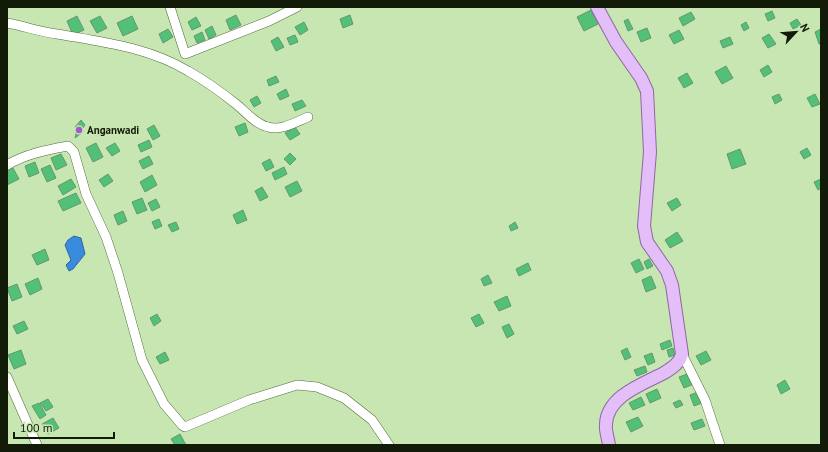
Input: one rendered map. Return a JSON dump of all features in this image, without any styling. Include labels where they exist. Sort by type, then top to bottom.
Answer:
[{"type":"main road","points":[[597,7],[616,42],[641,78],[646,91],[650,152],[644,226],[647,242],[667,271],[672,284],[682,354],[681,360],[669,370],[616,400],[607,415],[606,425],[609,445]]},
{"type":"street","points":[[170,7],[185,54]]},
{"type":"street","points":[[170,62],[185,54],[268,21],[298,7]]},
{"type":"street","points":[[7,23],[56,34],[117,44],[151,53],[188,70],[234,102],[255,120],[267,127],[277,128],[286,126],[308,117]]},
{"type":"street","points":[[7,165],[19,158],[37,152],[68,146],[74,152],[86,194],[106,237],[118,273],[142,360],[164,404],[182,425],[186,427],[249,400],[297,385],[317,387],[344,398],[372,420],[389,445]]},
{"type":"street","points":[[682,354],[705,400],[720,445]]},
{"type":"street","points":[[7,377],[14,397],[37,445]]},
{"type":"water","points":[[74,236],[81,238],[85,254],[73,269],[69,271],[66,265],[71,260],[65,245],[68,240]]},
{"type":"building","points":[[591,10],[598,24],[584,31],[577,17]]},
{"type":"building","points":[[772,11],[775,18],[768,21],[765,14]]},
{"type":"building","points":[[691,12],[695,19],[683,26],[679,18]]},
{"type":"building","points":[[236,15],[241,25],[230,30],[226,20]]},
{"type":"building","points":[[350,15],[353,24],[343,28],[340,19]]},
{"type":"building","points":[[77,16],[84,30],[73,35],[67,21]]},
{"type":"building","points":[[100,16],[107,28],[97,33],[90,21]]},
{"type":"building","points":[[132,16],[138,29],[123,36],[117,23]]},
{"type":"building","points":[[196,17],[201,26],[192,30],[188,22]]},
{"type":"building","points":[[628,19],[633,29],[628,31],[624,21]]},
{"type":"building","points":[[797,19],[801,25],[793,29],[790,23]]},
{"type":"building","points":[[304,22],[308,30],[300,35],[295,27]]},
{"type":"building","points":[[746,22],[749,28],[744,31],[741,25]]},
{"type":"building","points":[[212,26],[216,35],[209,39],[205,30]]},
{"type":"building","points":[[647,28],[651,38],[641,42],[637,32]]},
{"type":"building","points":[[168,29],[173,37],[163,43],[159,34]]},
{"type":"building","points":[[821,29],[821,44],[819,44],[815,32]]},
{"type":"building","points":[[679,30],[684,39],[674,44],[669,35]]},
{"type":"building","points":[[202,32],[205,40],[197,43],[194,36]]},
{"type":"building","points":[[769,34],[776,44],[768,48],[762,38]]},
{"type":"building","points":[[295,35],[298,42],[290,45],[287,38]]},
{"type":"building","points":[[278,37],[284,47],[276,51],[271,41]]},
{"type":"building","points":[[730,37],[733,44],[723,48],[720,41]]},
{"type":"building","points":[[768,65],[772,72],[764,77],[760,70]]},
{"type":"building","points":[[726,66],[733,78],[722,84],[715,72]]},
{"type":"building","points":[[687,73],[693,83],[684,88],[678,78]]},
{"type":"building","points":[[276,76],[279,82],[269,86],[267,80]]},
{"type":"building","points":[[286,89],[289,96],[280,100],[277,94]]},
{"type":"building","points":[[779,94],[782,100],[775,104],[772,97]]},
{"type":"building","points":[[815,94],[820,104],[812,107],[807,98]]},
{"type":"building","points":[[257,96],[261,103],[254,107],[250,100]]},
{"type":"building","points":[[302,100],[306,106],[295,111],[292,104]]},
{"type":"building","name":"Anganwadi","points":[[81,120],[85,125],[82,129],[83,132],[75,138],[77,130],[75,127]]},
{"type":"building","points":[[245,123],[248,132],[239,136],[235,127]]},
{"type":"building","points":[[154,125],[160,136],[153,140],[147,129]]},
{"type":"building","points":[[295,127],[300,134],[290,140],[285,133]]},
{"type":"building","points":[[149,140],[152,147],[141,152],[138,145]]},
{"type":"building","points":[[96,143],[103,157],[93,162],[86,148]]},
{"type":"building","points":[[115,143],[120,151],[112,156],[106,148]]},
{"type":"building","points":[[807,148],[811,155],[804,159],[800,152]]},
{"type":"building","points":[[740,149],[746,164],[732,169],[727,154]]},
{"type":"building","points":[[290,153],[296,159],[290,165],[284,159]]},
{"type":"building","points":[[61,154],[67,165],[56,170],[51,158]]},
{"type":"building","points":[[149,156],[153,164],[143,169],[139,161]]},
{"type":"building","points":[[270,159],[274,167],[266,171],[262,163]]},
{"type":"building","points":[[35,162],[39,173],[29,177],[25,166]]},
{"type":"building","points":[[50,165],[56,178],[47,182],[41,169]]},
{"type":"building","points":[[284,167],[287,174],[275,180],[272,173]]},
{"type":"building","points":[[13,168],[19,179],[7,185],[7,171]]},
{"type":"building","points":[[108,174],[113,181],[104,187],[99,180]]},
{"type":"building","points":[[152,175],[157,185],[145,192],[140,182]]},
{"type":"building","points":[[71,179],[76,187],[63,195],[58,186]]},
{"type":"building","points":[[821,179],[821,188],[818,190],[814,182]]},
{"type":"building","points":[[297,181],[302,191],[290,197],[285,187]]},
{"type":"building","points":[[262,187],[268,197],[260,201],[255,191]]},
{"type":"building","points":[[76,193],[81,203],[63,211],[58,201]]},
{"type":"building","points":[[142,198],[147,210],[137,214],[132,202]]},
{"type":"building","points":[[677,198],[681,205],[672,211],[667,203]]},
{"type":"building","points":[[156,199],[160,207],[152,211],[148,203]]},
{"type":"building","points":[[243,210],[247,220],[237,224],[233,215]]},
{"type":"building","points":[[123,211],[127,221],[118,225],[114,215]]},
{"type":"building","points":[[159,219],[162,226],[155,229],[152,222]]},
{"type":"building","points":[[176,222],[179,229],[172,232],[168,225]]},
{"type":"building","points":[[515,222],[518,228],[511,231],[509,226]]},
{"type":"building","points":[[677,232],[683,241],[670,248],[665,240]]},
{"type":"building","points":[[45,249],[49,260],[37,265],[32,255]]},
{"type":"building","points":[[639,259],[644,269],[636,273],[631,263]]},
{"type":"building","points":[[649,259],[653,266],[647,269],[644,262]]},
{"type":"building","points":[[528,263],[531,270],[519,276],[516,269]]},
{"type":"building","points":[[488,275],[492,283],[484,286],[481,279]]},
{"type":"building","points":[[651,276],[656,288],[646,292],[642,280]]},
{"type":"building","points":[[38,278],[42,289],[30,295],[25,284]]},
{"type":"building","points":[[17,284],[22,297],[12,301],[7,288]]},
{"type":"building","points":[[507,296],[511,306],[499,311],[494,302]]},
{"type":"building","points":[[157,314],[161,321],[154,326],[150,318]]},
{"type":"building","points":[[479,314],[484,323],[476,327],[471,318]]},
{"type":"building","points":[[24,321],[28,329],[17,334],[13,326]]},
{"type":"building","points":[[509,324],[514,334],[507,338],[502,327]]},
{"type":"building","points":[[670,340],[672,346],[662,350],[660,344]]},
{"type":"building","points":[[627,348],[631,357],[625,360],[621,351]]},
{"type":"building","points":[[673,348],[675,355],[669,357],[667,350]]},
{"type":"building","points":[[21,350],[26,364],[14,369],[8,355]]},
{"type":"building","points":[[706,351],[711,360],[701,365],[696,356]]},
{"type":"building","points":[[165,352],[169,360],[160,364],[156,357]]},
{"type":"building","points":[[652,353],[655,362],[648,365],[644,356]]},
{"type":"building","points":[[645,366],[647,372],[637,376],[634,370]]},
{"type":"building","points":[[690,373],[694,384],[684,388],[679,377]]},
{"type":"building","points":[[785,380],[790,389],[781,394],[777,385]]},
{"type":"building","points":[[657,389],[661,398],[650,403],[646,394]]},
{"type":"building","points":[[698,392],[702,403],[694,406],[690,395]]},
{"type":"building","points":[[641,397],[645,405],[633,410],[629,403]]},
{"type":"building","points":[[48,399],[53,407],[46,411],[40,403]]},
{"type":"building","points":[[680,400],[683,405],[676,408],[673,403]]},
{"type":"building","points":[[39,403],[46,415],[40,419],[32,406]]},
{"type":"building","points":[[638,417],[643,426],[631,432],[626,422]]},
{"type":"building","points":[[53,418],[59,428],[48,434],[42,424]]},
{"type":"building","points":[[702,419],[705,426],[694,430],[691,423]]},
{"type":"building","points":[[180,434],[186,445],[175,445],[171,439]]},
{"type":"place","name":"Anganwadi","points":[[79,130]]}]
